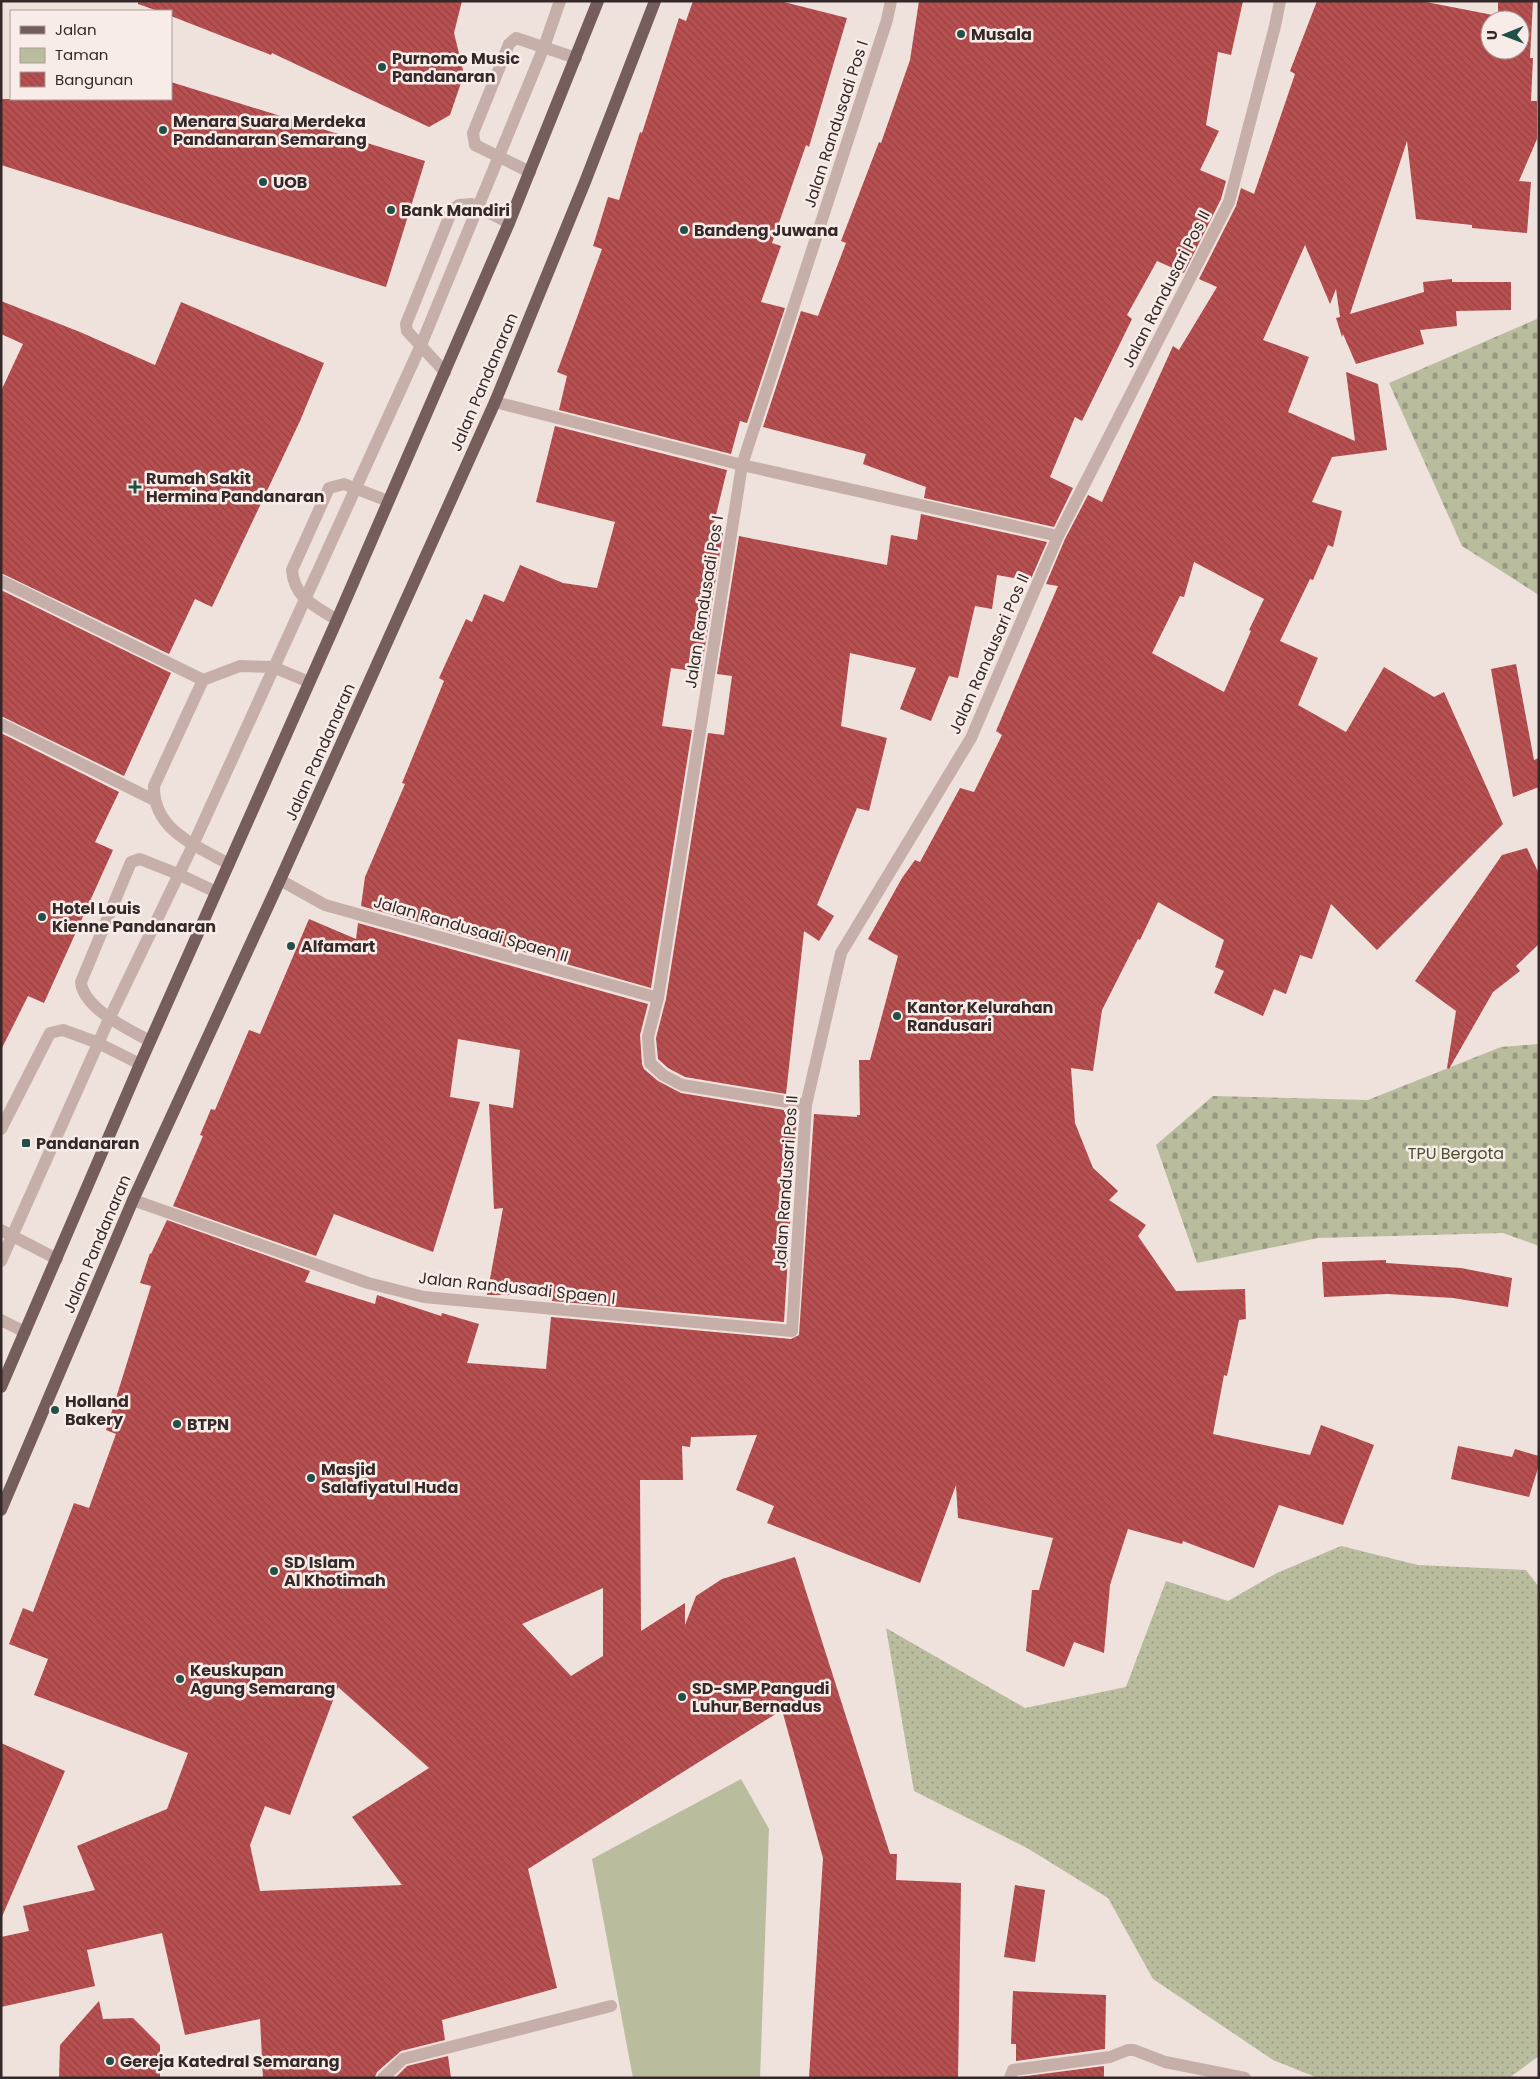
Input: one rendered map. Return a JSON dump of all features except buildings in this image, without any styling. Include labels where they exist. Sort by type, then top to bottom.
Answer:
[{"type":"main road","name":"Jalan Pandanaran","points":[[1,1386],[6,1365],[25,1332],[150,1041],[445,372],[509,223],[598,1]]},
{"type":"main road","name":"Jalan Pandanaran","points":[[1,1510],[133,1200],[280,880],[495,402],[656,1]]},
{"type":"street","points":[[1,1261],[7,1233],[99,1045],[109,1019],[193,845],[421,345],[544,47],[560,1]]},
{"type":"street","name":"Jalan Randusadi Pos I","points":[[806,1105],[682,1084],[663,1076],[650,1063],[648,1037],[658,998],[742,465],[888,20],[891,1]]},
{"type":"street","name":"Jalan Randusari Pos II","points":[[792,1331],[806,1105],[841,953],[970,738],[1058,536],[1228,202],[1280,1]]},
{"type":"street","points":[[530,172],[476,145],[474,133],[509,44],[516,38],[576,58]]},
{"type":"street","points":[[445,372],[407,331],[406,324],[452,210],[472,204],[509,223]]},
{"type":"street","points":[[495,402],[742,465],[1058,536]]},
{"type":"street","points":[[337,620],[304,599],[293,581],[292,570],[329,488],[344,484],[356,487],[388,501]]},
{"type":"street","points":[[1,581],[203,680]]},
{"type":"street","points":[[229,864],[193,845],[165,823],[154,800],[154,786],[203,680],[240,666],[273,667],[309,682]]},
{"type":"street","points":[[1,724],[154,800]]},
{"type":"street","points":[[150,1041],[109,1019],[82,990],[81,982],[131,862],[140,859],[216,892]]},
{"type":"street","name":"Jalan Randusadi Spaen II","points":[[280,880],[325,905],[658,998]]},
{"type":"street","points":[[1,1129],[50,1033],[63,1030],[140,1064]]},
{"type":"street","name":"Jalan Randusadi Spaen I","points":[[133,1200],[368,1283],[424,1297],[792,1331]]},
{"type":"street","points":[[7,1233],[57,1259]]},
{"type":"street","points":[[1,1320],[25,1332]]},
{"type":"street","points":[[383,2078],[402,2059],[611,2006]]},
{"type":"street","points":[[1010,2078],[1013,2070],[1110,2057],[1128,2050],[1134,2050],[1165,2062],[1246,2078]]},
{"type":"green space","points":[[1539,318],[1539,595],[1462,546],[1389,383]]},
{"type":"green space","name":"TPU Bergota","points":[[1539,1044],[1539,1246],[1503,1233],[1318,1238],[1197,1263],[1156,1145],[1213,1096],[1368,1100],[1501,1047]]},
{"type":"green space","points":[[1341,1546],[1418,1565],[1526,1570],[1539,1587],[1539,2056],[1509,2078],[1318,2078],[1273,2060],[1153,1979],[1108,1898],[1027,1848],[914,1791],[886,1628],[1025,1708],[1126,1687],[1166,1581],[1228,1601],[1277,1573]]},
{"type":"green space","points":[[741,1779],[769,1829],[760,2078],[633,2078],[592,1859]]},
{"type":"place","name":"Musala","points":[[961,34]]},
{"type":"place","name":"Purnomo Music Pandanaran","points":[[382,67]]},
{"type":"place","name":"Menara Suara Merdeka Pandanaran Semarang","points":[[163,130]]},
{"type":"place","name":"UOB","points":[[263,182]]},
{"type":"place","name":"Bank Mandiri","points":[[391,210]]},
{"type":"place","name":"Bandeng Juwana","points":[[684,230]]},
{"type":"place","name":"Rumah Sakit Hermina Pandanaran","points":[[135,487]]},
{"type":"place","name":"Hotel Louis Kienne Pandanaran","points":[[42,917]]},
{"type":"place","name":"Alfamart","points":[[291,946]]},
{"type":"place","name":"Kantor Kelurahan Randusari","points":[[897,1016]]},
{"type":"place","name":"Pandanaran","points":[[26,1143]]},
{"type":"place","name":"Holland Bakery","points":[[55,1410]]},
{"type":"place","name":"BTPN","points":[[177,1424]]},
{"type":"place","name":"Masjid Salafiyatul Huda","points":[[311,1478]]},
{"type":"place","name":"SD Islam Al Khotimah","points":[[274,1571]]},
{"type":"place","name":"Keuskupan Agung Semarang","points":[[180,1679]]},
{"type":"place","name":"SD-SMP Pangudi Luhur Bernadus","points":[[682,1697]]},
{"type":"place","name":"Gereja Katedral Semarang","points":[[110,2061]]}]
